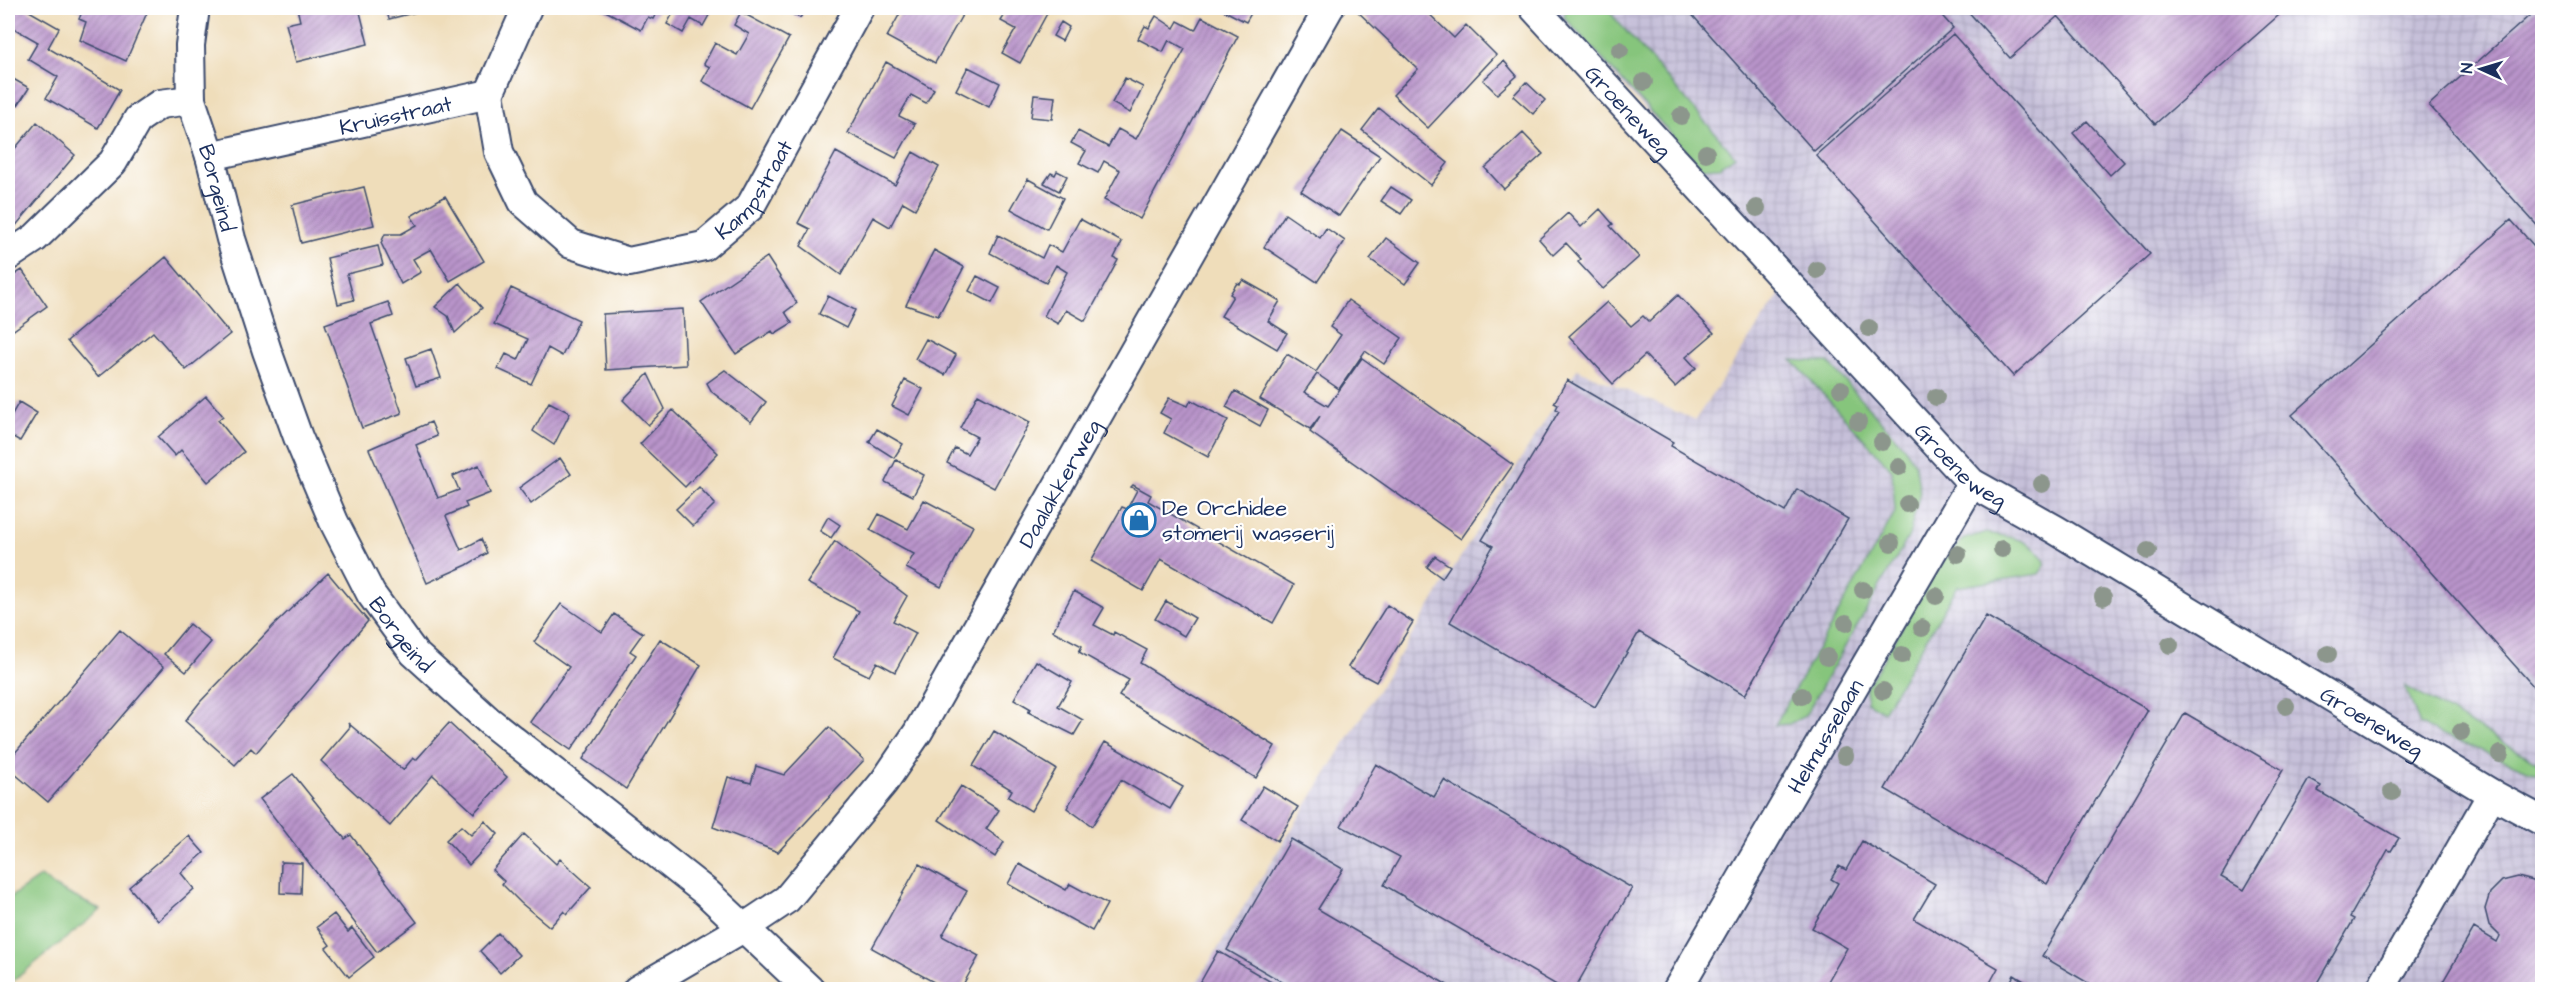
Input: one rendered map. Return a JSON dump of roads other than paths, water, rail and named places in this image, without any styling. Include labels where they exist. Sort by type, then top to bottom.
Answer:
[{"type":"street","name":"Borgeind","points":[[195,8],[190,45],[191,100],[210,156],[231,239],[298,437],[334,522],[371,594],[414,653],[489,721],[707,893],[746,927],[810,990]]},
{"type":"street","points":[[489,94],[527,8]]},
{"type":"street","name":"Kampstraat","points":[[489,94],[499,152],[523,202],[571,244],[629,262],[704,246],[750,207],[859,8]]},
{"type":"street","name":"Daalakkerweg","points":[[746,927],[787,898],[884,782],[918,732],[1329,8]]},
{"type":"street","name":"Groeneweg","points":[[1534,8],[1972,483],[2056,530],[2492,794],[2542,820]]},
{"type":"street","name":"Kruisstraat","points":[[210,156],[489,94]]},
{"type":"street","points":[[8,256],[35,238],[114,162],[138,119],[160,104],[191,100]]},
{"type":"street","name":"Helmusselaan","points":[[1677,990],[1972,483]]},
{"type":"street","points":[[2380,990],[2492,794]]},
{"type":"street","points":[[637,990],[746,927]]},
{"type":"place","name":"De Orchidee stomerij wasserij","points":[[1139,520]]}]
